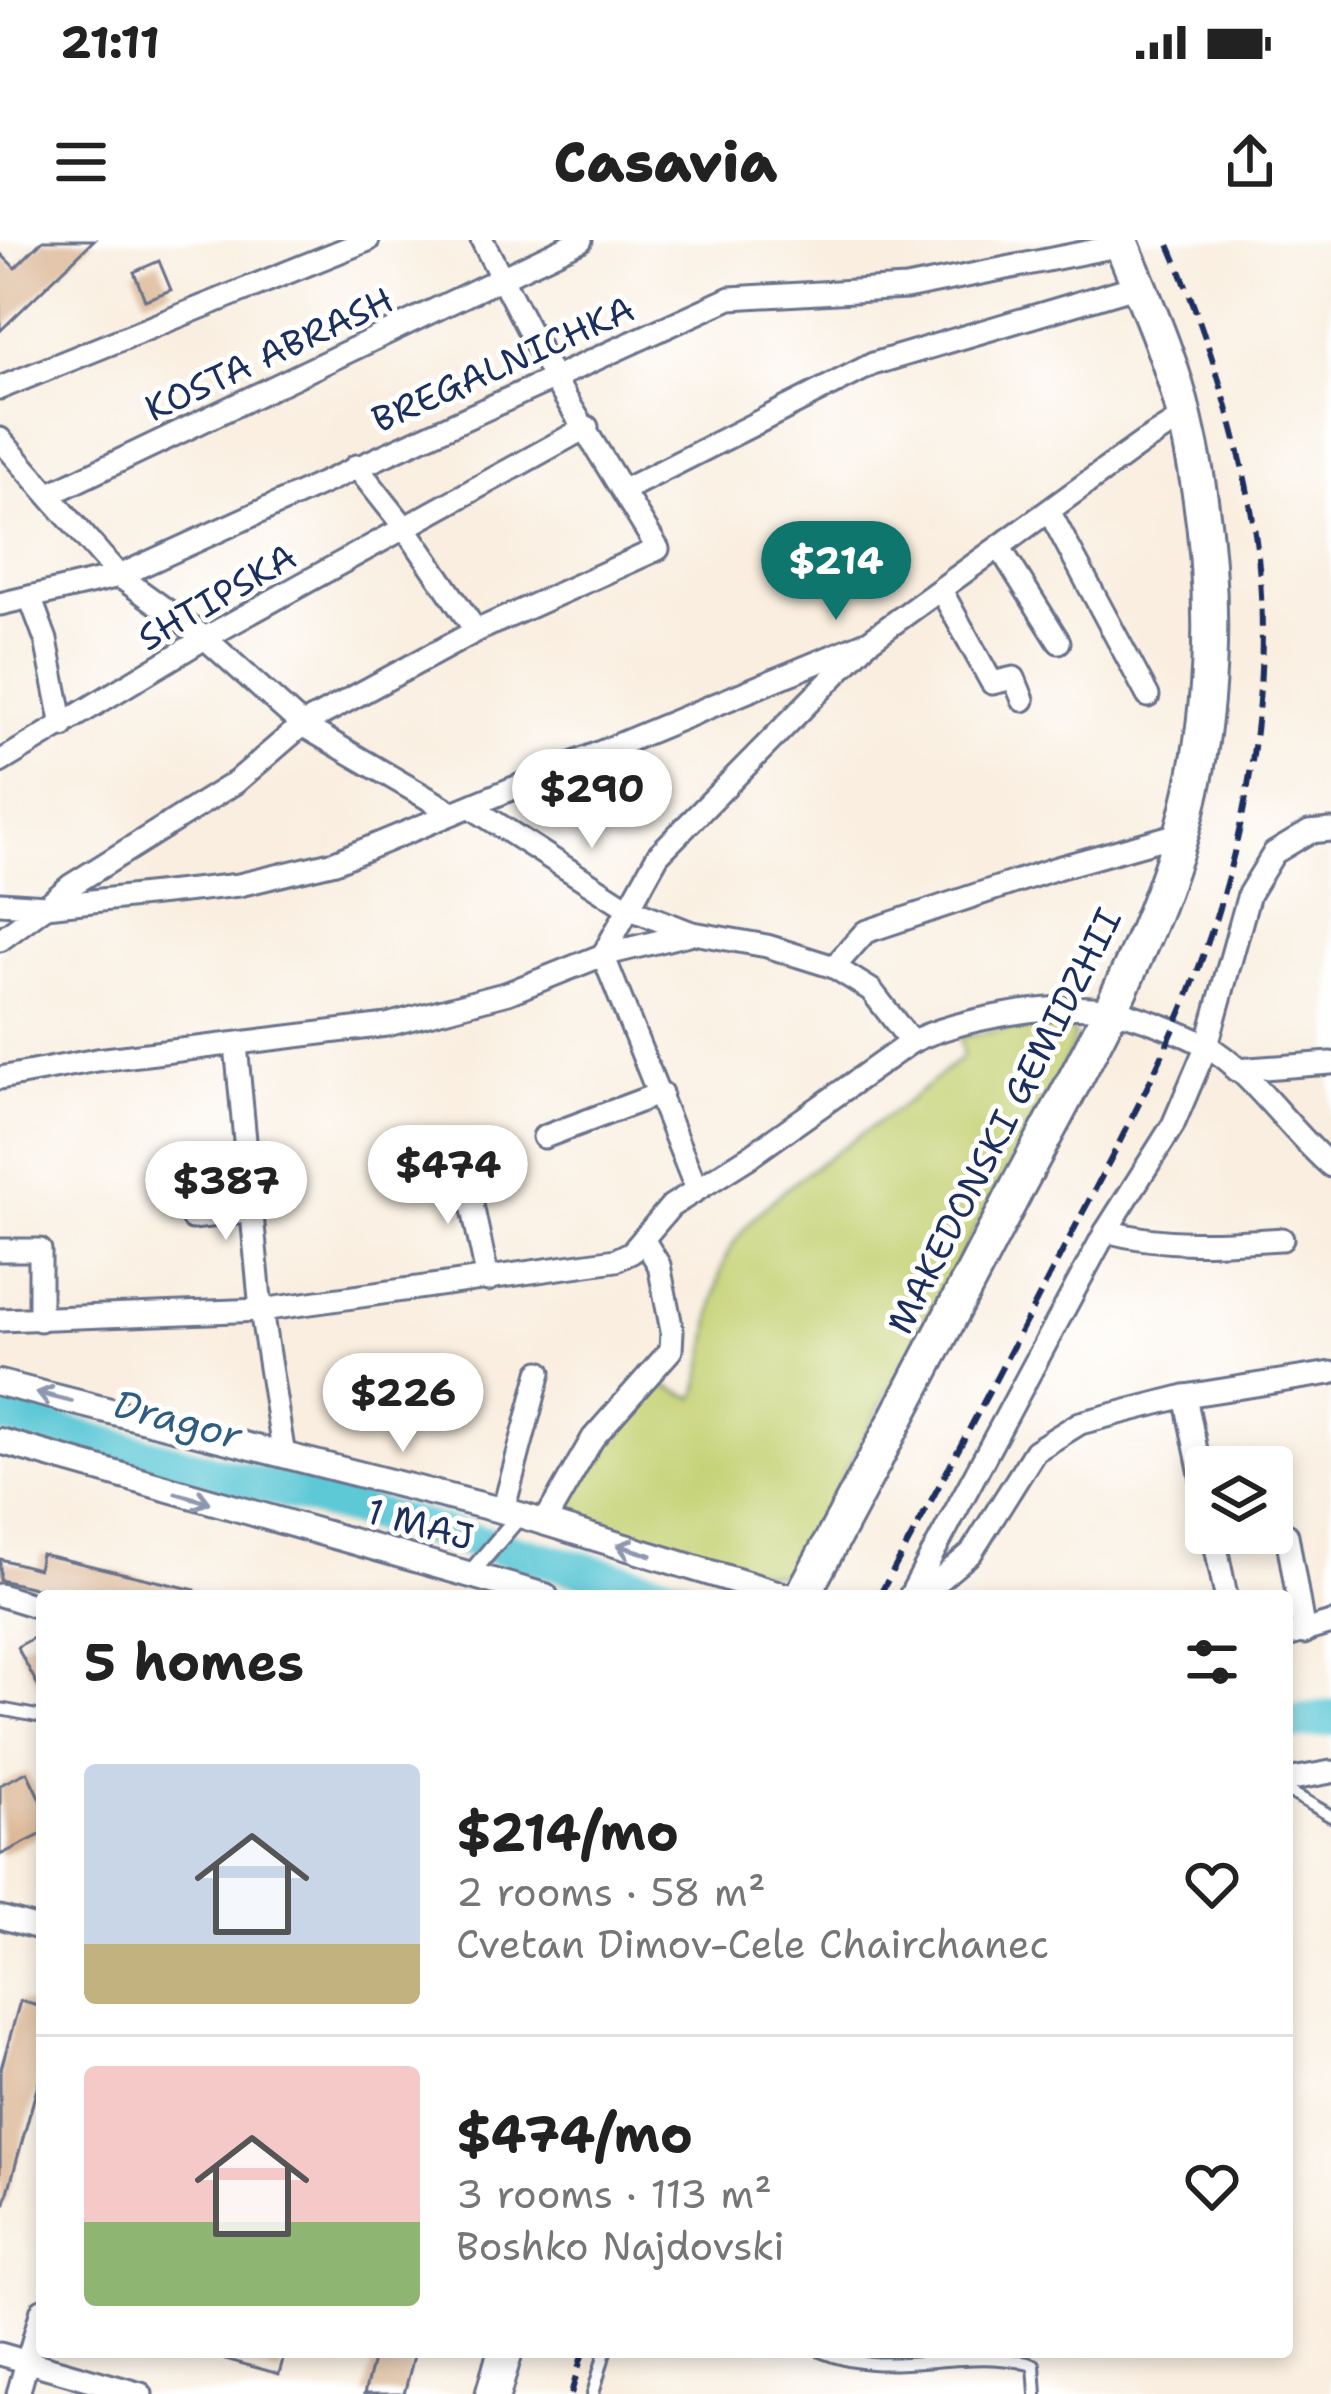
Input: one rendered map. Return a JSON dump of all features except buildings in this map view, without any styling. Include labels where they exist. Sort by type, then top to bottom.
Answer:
[{"type":"main road","name":"MAKEDONSKI GEMIDZHII","points":[[805,1590],[1111,1010],[1181,833],[1198,758],[1210,655],[1208,557],[1185,416],[1121,243]]},
{"type":"main road","points":[[493,2394],[503,2358]]},
{"type":"street","points":[[0,388],[368,240]]},
{"type":"street","points":[[0,940],[70,886],[236,782],[302,725],[476,631],[658,549],[554,379],[482,240]]},
{"type":"street","name":"KOSTA ABRASH","points":[[50,494],[581,240]]},
{"type":"street","name":"BREGALNICHKA","points":[[0,604],[119,576],[730,298],[906,288],[1121,243]]},
{"type":"street","points":[[624,490],[873,364],[1139,285]]},
{"type":"street","points":[[603,955],[658,855],[869,641],[1185,416]]},
{"type":"street","name":"SHTIPSKA","points":[[0,761],[205,638],[586,427]]},
{"type":"street","points":[[0,440],[119,576],[205,638],[302,725],[462,810],[628,908],[693,934],[767,946],[834,968],[871,991],[911,1042]]},
{"type":"street","points":[[356,466],[476,631]]},
{"type":"street","points":[[1049,511],[1148,696]]},
{"type":"street","points":[[1000,548],[1059,641]]},
{"type":"street","points":[[942,592],[992,683],[1014,678],[1023,700]]},
{"type":"street","points":[[31,597],[46,640],[63,726]]},
{"type":"street","points":[[0,903],[46,906],[239,885],[335,862],[869,641]]},
{"type":"street","points":[[814,661],[831,680]]},
{"type":"street","points":[[913,1590],[1106,1232],[1173,1125],[1207,1045],[1249,894],[1274,853],[1309,832],[1331,830]]},
{"type":"street","points":[[834,968],[865,932],[1181,833]]},
{"type":"street","points":[[0,1078],[97,1060],[387,1025],[508,993],[603,955],[693,934]]},
{"type":"street","points":[[603,955],[696,1188]]},
{"type":"street","points":[[0,1320],[261,1310],[600,1265],[632,1252],[671,1205],[749,1157],[911,1042],[1004,1016],[1111,1010],[1207,1045],[1331,1166]]},
{"type":"street","points":[[236,1045],[261,1310],[284,1456]]},
{"type":"street","points":[[1235,1070],[1331,1064]]},
{"type":"street","points":[[544,1137],[661,1093]]},
{"type":"street","points":[[464,1162],[488,1280]]},
{"type":"street","points":[[192,1218],[254,1211]]},
{"type":"street","points":[[1106,1232],[1138,1240],[1198,1244],[1282,1239]]},
{"type":"street","points":[[473,1570],[673,1345],[659,1265],[643,1239]]},
{"type":"street","points":[[0,1250],[40,1250],[40,1320]]},
{"type":"street","name":"1 MAJ","points":[[519,1519],[540,1372]]},
{"type":"street","points":[[927,1590],[971,1552],[1035,1451],[1080,1424],[1185,1396],[1331,1372]]},
{"type":"street","name":"1 MAJ","points":[[0,1383],[519,1519],[765,1590]]},
{"type":"street","points":[[1185,1396],[1195,1446]]},
{"type":"street","name":"1 MAJ","points":[[0,1442],[473,1570],[528,1590]]},
{"type":"street","points":[[1217,1554],[1225,1590]]},
{"type":"street","points":[[1289,1554],[1291,1590]]},
{"type":"street","points":[[0,1595],[36,1606]]},
{"type":"street","points":[[1295,1635],[1331,1623]]},
{"type":"street","points":[[1293,1779],[1331,1772]]},
{"type":"street","points":[[0,1917],[36,1927]]},
{"type":"street","points":[[18,2394],[36,2332]]},
{"type":"street","points":[[0,2354],[140,2394]]},
{"type":"lane","points":[[0,1708],[36,1716]]},
{"type":"lane","points":[[1293,1794],[1331,1816]]},
{"type":"lane","points":[[592,2394],[602,2358]]},
{"type":"lane","points":[[836,2358],[878,2364],[948,2358]]},
{"type":"lane","points":[[994,2358],[1034,2365],[1036,2394]]},
{"type":"green space","points":[[1038,1024],[1068,1027],[1075,1035],[1071,1050],[794,1567],[783,1574],[770,1574],[567,1523],[563,1505],[604,1437],[652,1386],[695,1398],[724,1262],[753,1219],[800,1178],[963,1057],[960,1037]]},
{"type":"waterway","name":"Dragor","points":[[0,1416],[660,1590]]},
{"type":"waterway","name":"Dragor","points":[[1293,1722],[1331,1718]]},
{"type":"railway","points":[[882,1590],[1159,1063],[1220,906],[1246,799],[1262,634],[1254,527],[1219,381],[1167,240]]},
{"type":"railway","points":[[571,2394],[581,2358]]}]
